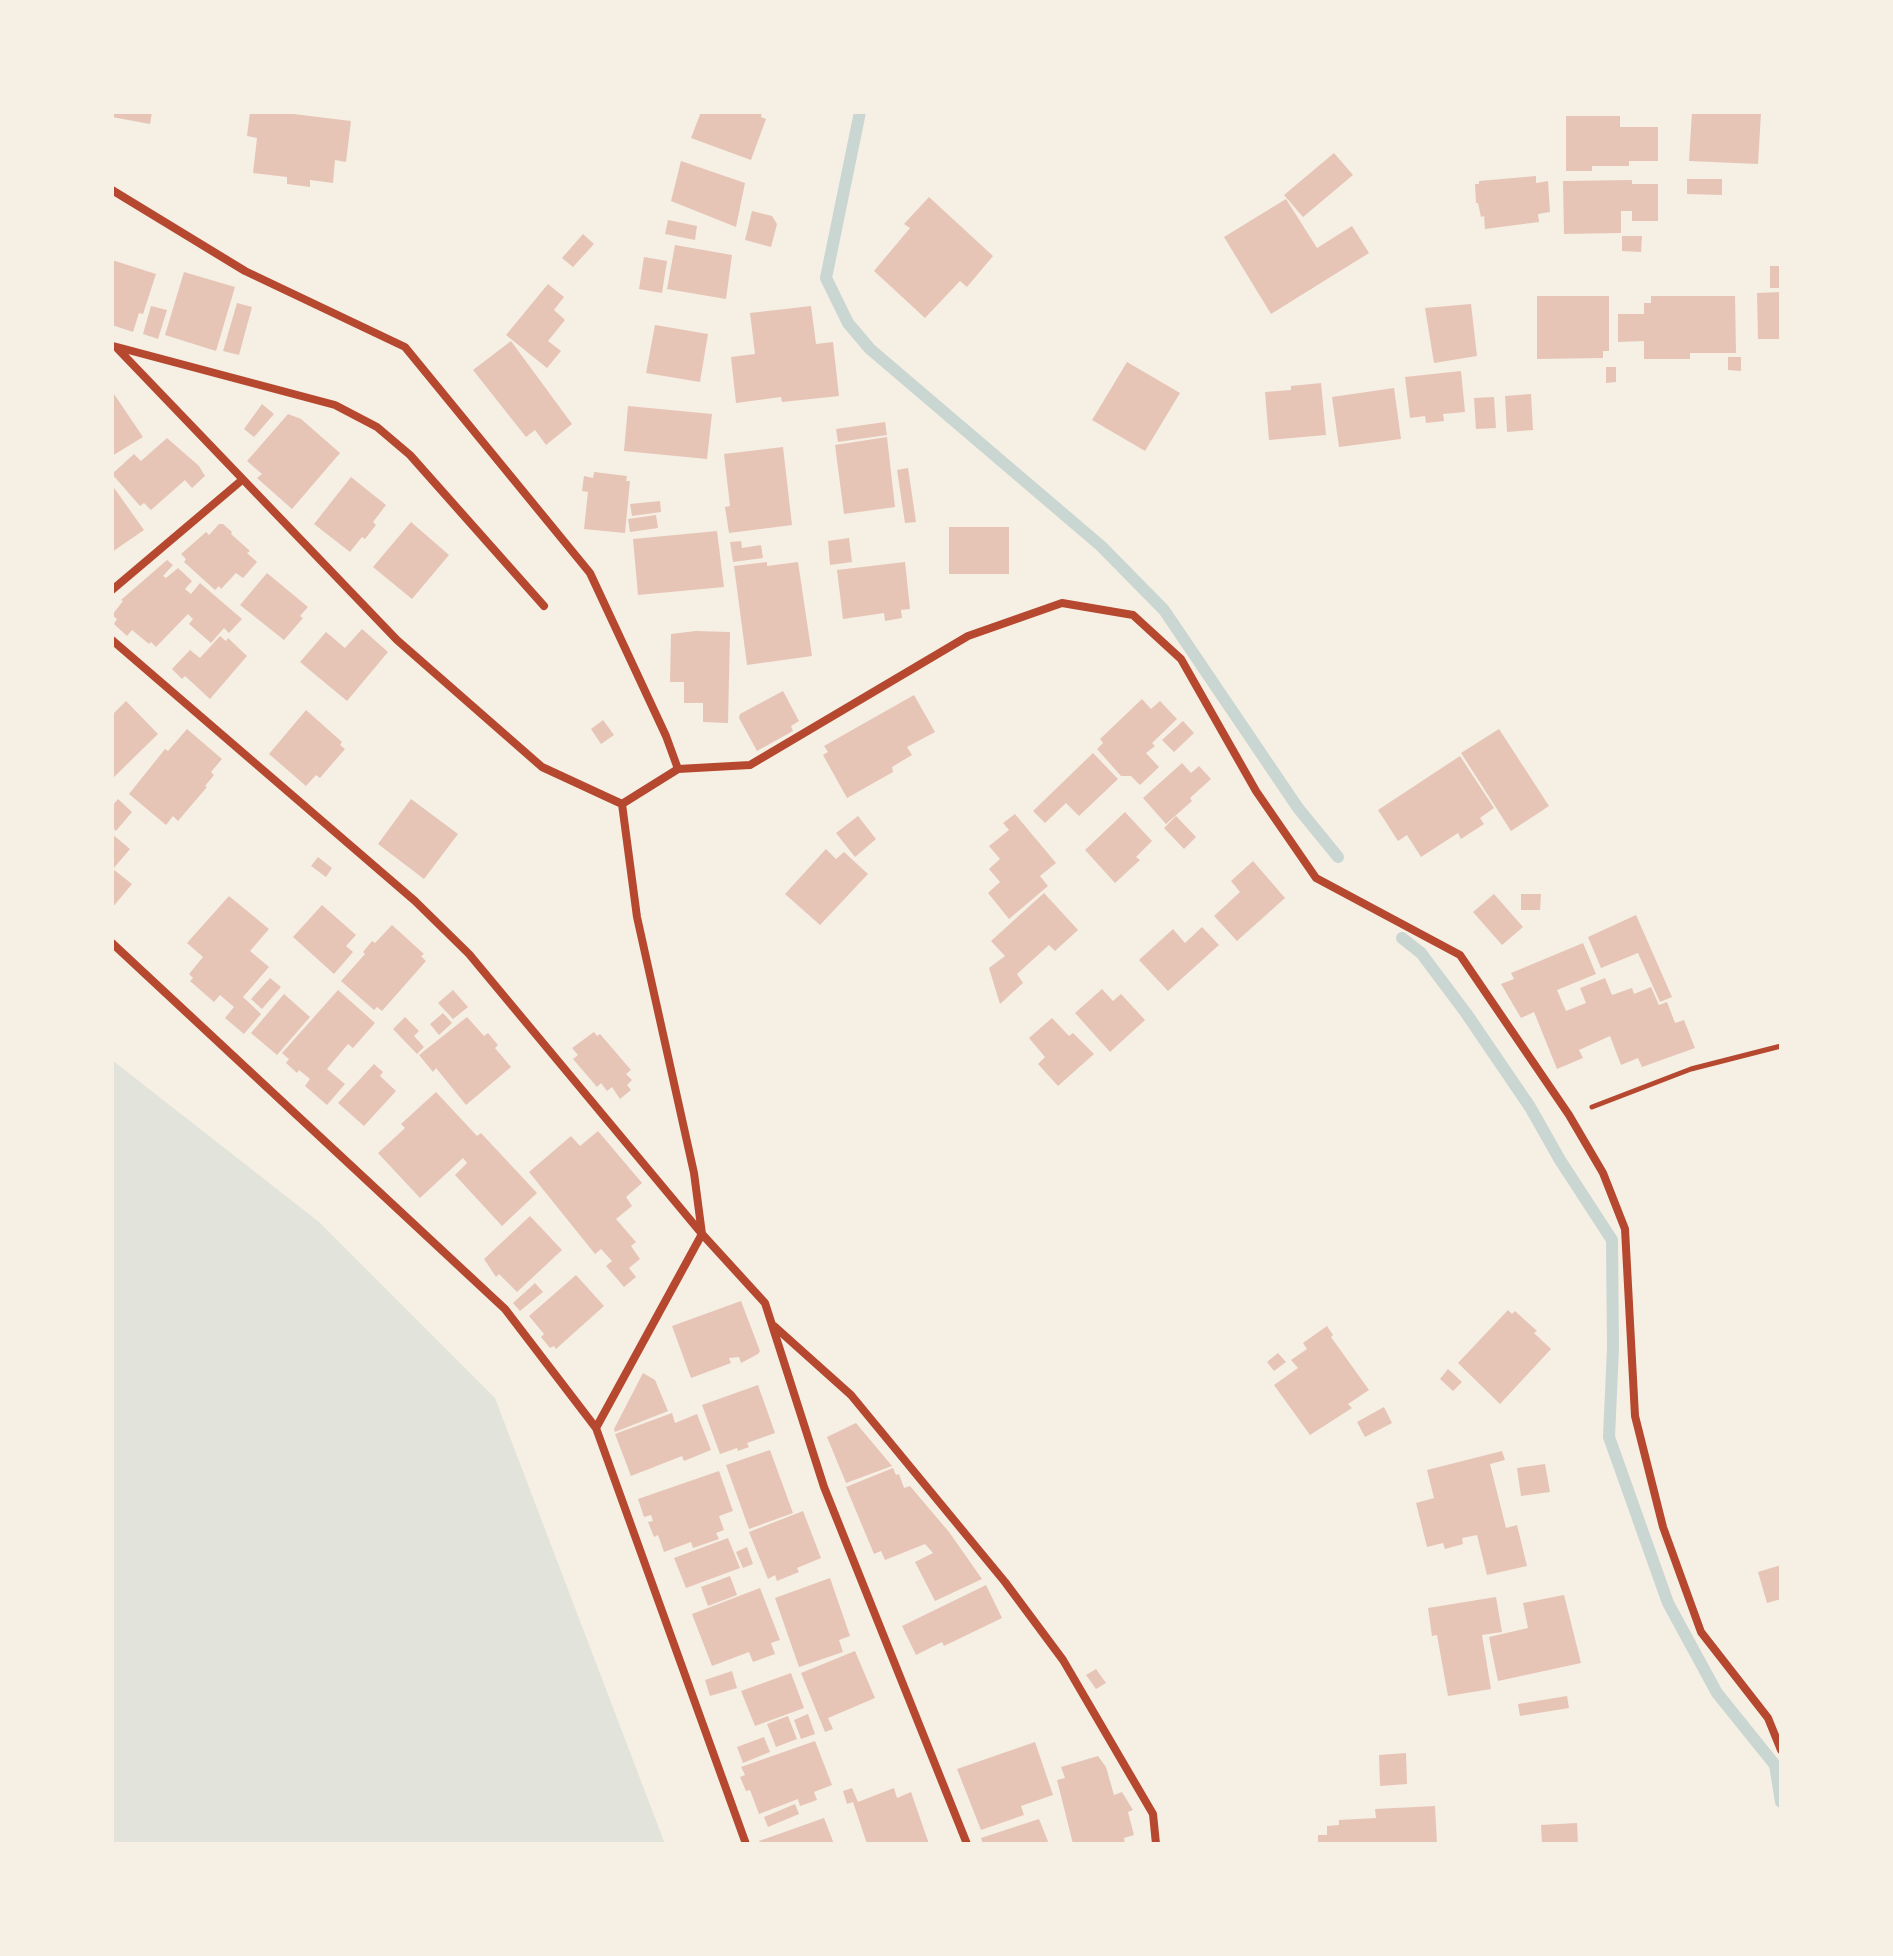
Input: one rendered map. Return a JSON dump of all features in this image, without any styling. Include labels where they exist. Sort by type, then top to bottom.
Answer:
[{"type":"street","points":[[112,190],[245,271],[405,347],[590,573],[660,723],[678,769]]},
{"type":"street","points":[[114,346],[397,640],[542,767],[622,804]]},
{"type":"street","points":[[114,346],[335,405],[377,427],[410,455],[544,606]]},
{"type":"street","points":[[112,590],[242,480]]},
{"type":"street","points":[[622,804],[678,769],[750,765],[968,636],[1062,603],[1133,615],[1181,659],[1256,791],[1316,878],[1460,955],[1569,1115],[1603,1173],[1625,1229],[1635,1416],[1663,1527],[1701,1632],[1768,1718],[1781,1750]]},
{"type":"street","points":[[112,640],[415,901],[469,954],[702,1234],[765,1303],[824,1487],[967,1844]]},
{"type":"street","points":[[596,1428],[702,1234],[694,1173],[637,917],[622,804]]},
{"type":"street","points":[[112,943],[505,1309],[596,1428],[746,1844]]},
{"type":"street","points":[[772,1324],[851,1395],[1005,1582],[1063,1660],[1153,1814],[1156,1844]]},
{"type":"path","points":[[1569,1115],[1691,1069],[1781,1046]]},
{"type":"shaded area","points":[[112,1060],[319,1222],[495,1398],[665,1844],[112,1844]]},
{"type":"building","points":[[112,112],[152,112],[150,124],[112,117]]},
{"type":"building","points":[[250,112],[351,121],[346,162],[335,160],[333,183],[310,180],[310,187],[287,184],[287,177],[253,173],[257,138],[247,136]]},
{"type":"building","points":[[701,112],[762,112],[761,117],[766,119],[751,160],[691,138]]},
{"type":"building","points":[[1692,112],[1761,113],[1758,164],[1689,161]]},
{"type":"building","points":[[1566,116],[1620,116],[1620,127],[1658,127],[1658,161],[1629,161],[1629,166],[1592,166],[1592,171],[1566,171]]},
{"type":"building","points":[[1334,153],[1353,175],[1303,217],[1284,195]]},
{"type":"building","points":[[681,161],[745,183],[736,227],[671,201]]},
{"type":"building","points":[[1536,176],[1536,183],[1548,181],[1550,212],[1538,214],[1539,222],[1485,229],[1484,216],[1481,217],[1476,203],[1475,184],[1479,181]]},
{"type":"building","points":[[1687,179],[1722,179],[1722,195],[1687,194]]},
{"type":"building","points":[[1632,180],[1632,184],[1658,184],[1658,221],[1632,221],[1632,211],[1621,211],[1621,233],[1564,234],[1563,181]]},
{"type":"building","points":[[929,197],[993,256],[967,287],[960,281],[925,318],[874,271],[910,228],[904,224]]},
{"type":"building","points":[[1286,199],[1317,248],[1352,226],[1369,253],[1271,314],[1224,237]]},
{"type":"building","points":[[752,211],[772,216],[777,224],[771,247],[745,240]]},
{"type":"building","points":[[668,220],[697,226],[695,240],[665,234]]},
{"type":"building","points":[[583,234],[594,244],[573,267],[562,258]]},
{"type":"building","points":[[1622,236],[1642,236],[1641,252],[1622,251]]},
{"type":"building","points":[[675,245],[732,255],[726,299],[667,289]]},
{"type":"building","points":[[644,257],[667,261],[662,293],[639,289]]},
{"type":"building","points":[[112,260],[156,274],[143,314],[139,313],[133,332],[112,325]]},
{"type":"building","points":[[1770,266],[1781,266],[1781,288],[1770,288]]},
{"type":"building","points":[[184,272],[235,287],[216,351],[165,335]]},
{"type":"building","points":[[548,284],[564,297],[554,310],[565,320],[548,341],[561,351],[547,368],[506,335]]},
{"type":"building","points":[[1781,292],[1781,339],[1758,339],[1757,293]]},
{"type":"building","points":[[1537,296],[1609,296],[1609,351],[1603,351],[1603,358],[1537,359]]},
{"type":"building","points":[[1651,296],[1735,296],[1736,353],[1690,353],[1690,359],[1644,359],[1644,341],[1618,342],[1618,314],[1644,314],[1644,303],[1651,303]]},
{"type":"building","points":[[237,303],[252,307],[239,355],[223,351]]},
{"type":"building","points":[[1471,304],[1477,356],[1434,363],[1425,308]]},
{"type":"building","points":[[151,306],[167,310],[158,339],[143,334]]},
{"type":"building","points":[[811,306],[816,344],[833,342],[839,396],[782,402],[781,397],[736,403],[731,357],[755,354],[750,313]]},
{"type":"building","points":[[655,325],[708,334],[700,382],[646,373]]},
{"type":"building","points":[[511,341],[572,424],[546,445],[535,430],[526,437],[473,370]]},
{"type":"building","points":[[1728,357],[1741,357],[1741,371],[1728,370]]},
{"type":"building","points":[[1127,362],[1180,393],[1145,451],[1092,420]]},
{"type":"building","points":[[1606,367],[1616,367],[1616,382],[1606,383]]},
{"type":"building","points":[[1461,371],[1465,412],[1443,414],[1444,421],[1426,423],[1425,416],[1410,418],[1405,377]]},
{"type":"building","points":[[1321,383],[1326,435],[1269,440],[1265,392]]},
{"type":"building","points":[[1394,388],[1401,439],[1339,447],[1332,397]]},
{"type":"building","points":[[112,391],[143,437],[112,456]]},
{"type":"building","points":[[1531,394],[1533,430],[1507,432],[1505,396]]},
{"type":"building","points":[[1494,397],[1496,428],[1476,429],[1474,398]]},
{"type":"building","points":[[262,404],[274,414],[254,437],[244,429]]},
{"type":"building","points":[[628,406],[712,414],[707,459],[624,451]]},
{"type":"building","points":[[288,414],[301,419],[340,453],[292,509],[257,478],[262,474],[247,461]]},
{"type":"building","points":[[885,422],[887,435],[838,442],[836,429]]},
{"type":"building","points":[[887,437],[895,507],[844,514],[835,445]]},
{"type":"building","points":[[167,438],[199,466],[205,476],[192,488],[185,480],[151,510],[144,503],[140,506],[112,474],[134,454],[141,461]]},
{"type":"building","points":[[783,447],[792,525],[729,533],[725,507],[730,506],[724,454]]},
{"type":"building","points":[[908,468],[916,522],[905,523],[897,470]]},
{"type":"building","points":[[594,472],[627,476],[626,481],[630,481],[625,533],[584,529],[588,492],[582,491],[584,476],[593,478]]},
{"type":"building","points":[[351,477],[386,505],[373,522],[376,525],[350,552],[314,524]]},
{"type":"building","points":[[112,485],[144,530],[112,552]]},
{"type":"building","points":[[660,501],[661,512],[632,516],[630,504]]},
{"type":"building","points":[[656,515],[658,528],[630,532],[628,519]]},
{"type":"building","points":[[411,522],[449,555],[412,599],[373,567]]},
{"type":"building","points":[[219,524],[232,532],[257,562],[243,578],[236,573],[221,589],[219,586],[215,590],[184,562],[186,559],[181,554],[206,532],[209,535]]},
{"type":"building","points":[[949,527],[1009,527],[1009,574],[949,574]]},
{"type":"building","points":[[717,531],[724,587],[638,595],[633,539]]},
{"type":"building","points":[[849,538],[852,562],[830,565],[828,541]]},
{"type":"building","points":[[741,541],[742,548],[761,545],[763,558],[733,562],[730,542]]},
{"type":"building","points":[[167,560],[173,565],[163,576],[166,578],[178,568],[192,581],[185,589],[191,594],[200,583],[242,619],[229,633],[224,628],[211,643],[189,624],[193,619],[188,614],[156,647],[132,630],[127,636],[114,624],[117,619],[112,615],[121,600]]},
{"type":"building","points":[[767,562],[767,566],[798,562],[812,656],[747,665],[734,566]]},
{"type":"building","points":[[905,562],[910,609],[901,610],[902,618],[885,621],[884,613],[843,619],[837,570]]},
{"type":"building","points":[[267,573],[308,607],[300,616],[303,618],[284,640],[240,605]]},
{"type":"building","points":[[362,629],[388,652],[347,701],[300,662],[326,632],[345,648]]},
{"type":"building","points":[[730,632],[728,723],[703,722],[703,703],[684,703],[684,682],[670,682],[671,634]]},
{"type":"building","points":[[220,636],[226,641],[228,638],[247,656],[210,699],[185,676],[182,679],[172,669],[190,650],[200,658]]},
{"type":"building","points":[[783,691],[799,721],[791,726],[793,731],[757,751],[739,718],[740,714]]},
{"type":"building","points":[[914,695],[935,732],[907,747],[912,755],[892,767],[893,772],[847,798],[823,755],[828,752],[824,746]]},
{"type":"building","points":[[1142,699],[1151,709],[1160,701],[1177,719],[1146,753],[1159,767],[1140,785],[1131,776],[1121,776],[1097,749],[1103,743],[1100,739]]},
{"type":"building","points":[[126,701],[158,734],[112,779],[112,715]]},
{"type":"building","points":[[306,710],[342,742],[340,745],[345,749],[320,778],[316,775],[306,786],[269,754]]},
{"type":"building","points":[[603,720],[614,735],[601,744],[591,729]]},
{"type":"building","points":[[1183,721],[1194,733],[1174,752],[1162,740]]},
{"type":"building","points":[[187,729],[222,759],[211,772],[214,775],[207,787],[178,821],[173,816],[166,825],[129,794],[165,749],[168,751]]},
{"type":"building","points":[[1499,729],[1549,806],[1511,831],[1461,753]]},
{"type":"building","points":[[1093,753],[1118,779],[1079,816],[1066,803],[1045,823],[1033,811]]},
{"type":"building","points":[[1460,756],[1494,808],[1480,818],[1484,824],[1461,839],[1458,833],[1421,857],[1407,835],[1398,841],[1378,810]]},
{"type":"building","points":[[1182,763],[1191,773],[1199,766],[1211,779],[1166,824],[1143,798]]},
{"type":"building","points":[[118,799],[132,812],[116,831],[112,827],[112,806]]},
{"type":"building","points":[[411,799],[458,834],[424,879],[378,844]]},
{"type":"building","points":[[1125,812],[1152,841],[1136,857],[1140,860],[1115,883],[1085,850]]},
{"type":"building","points":[[1015,814],[1056,863],[1040,876],[1048,886],[1009,919],[988,893],[1000,882],[989,869],[1000,859],[989,846],[1009,830],[1003,823]]},
{"type":"building","points":[[858,816],[876,839],[855,857],[836,833]]},
{"type":"building","points":[[1176,816],[1196,837],[1184,849],[1164,828]]},
{"type":"building","points":[[112,834],[130,849],[113,869],[132,884],[112,908]]},
{"type":"building","points":[[826,849],[836,859],[844,852],[868,874],[820,925],[785,894]]},
{"type":"building","points":[[318,857],[332,868],[326,877],[311,866]]},
{"type":"building","points":[[1253,861],[1285,898],[1237,941],[1214,916],[1240,892],[1231,881]]},
{"type":"building","points":[[1044,893],[1078,930],[1055,951],[1049,945],[1017,974],[1023,983],[1000,1004],[989,968],[1005,956],[991,941]]},
{"type":"building","points":[[1494,894],[1523,927],[1502,945],[1473,912]]},
{"type":"building","points":[[1521,894],[1541,894],[1540,910],[1521,910]]},
{"type":"building","points":[[229,896],[269,929],[250,951],[269,967],[243,997],[261,1014],[244,1034],[225,1018],[234,1007],[220,995],[214,1002],[190,981],[193,978],[189,974],[203,957],[187,943]]},
{"type":"building","points":[[322,905],[356,935],[346,946],[353,952],[334,974],[293,937]]},
{"type":"building","points":[[1636,915],[1672,997],[1660,1002],[1638,953],[1601,968],[1588,937]]},
{"type":"building","points":[[392,925],[424,954],[421,956],[426,961],[382,1011],[377,1007],[374,1010],[341,981],[365,954],[363,952],[372,941],[375,943]]},
{"type":"building","points":[[1202,927],[1219,945],[1168,991],[1139,960],[1173,929],[1185,943]]},
{"type":"building","points":[[1583,943],[1596,974],[1557,990],[1566,1011],[1586,1003],[1580,988],[1605,978],[1612,995],[1632,988],[1634,994],[1651,987],[1659,1005],[1667,1002],[1675,1023],[1684,1020],[1695,1048],[1642,1067],[1638,1058],[1621,1065],[1610,1036],[1579,1050],[1583,1058],[1557,1069],[1534,1012],[1521,1018],[1501,984],[1514,979],[1511,973]]},
{"type":"building","points":[[270,978],[281,987],[262,1009],[251,999]]},
{"type":"building","points":[[1102,989],[1113,1001],[1121,994],[1145,1020],[1110,1052],[1075,1013]]},
{"type":"building","points":[[338,990],[375,1023],[353,1048],[348,1044],[327,1069],[345,1084],[327,1105],[305,1086],[310,1079],[286,1063],[289,1059],[282,1053]]},
{"type":"building","points":[[453,990],[468,1007],[453,1019],[438,1003]]},
{"type":"building","points":[[284,994],[310,1017],[277,1055],[251,1033]]},
{"type":"building","points":[[443,1013],[452,1023],[439,1035],[430,1024]]},
{"type":"building","points":[[405,1017],[419,1031],[414,1036],[424,1047],[417,1054],[393,1029]]},
{"type":"building","points":[[467,1017],[484,1036],[488,1033],[498,1045],[495,1048],[511,1067],[466,1105],[436,1068],[433,1072],[419,1055]]},
{"type":"building","points":[[1052,1018],[1069,1036],[1073,1033],[1094,1054],[1058,1086],[1038,1064],[1045,1057],[1029,1038]]},
{"type":"building","points":[[594,1032],[597,1036],[600,1034],[631,1070],[626,1074],[632,1080],[627,1085],[631,1090],[620,1099],[612,1087],[607,1091],[601,1083],[597,1087],[573,1059],[578,1055],[572,1048]]},
{"type":"building","points":[[374,1064],[383,1072],[380,1076],[396,1091],[364,1126],[338,1103]]},
{"type":"building","points":[[436,1092],[477,1136],[481,1133],[537,1193],[502,1226],[455,1175],[467,1163],[463,1158],[420,1198],[378,1153],[405,1128],[401,1124]]},
{"type":"building","points":[[598,1131],[642,1183],[626,1197],[632,1206],[616,1219],[636,1242],[631,1246],[640,1259],[629,1268],[636,1277],[624,1287],[606,1266],[612,1261],[601,1249],[595,1254],[529,1172],[571,1136],[580,1146]]},
{"type":"building","points":[[530,1216],[562,1250],[517,1292],[499,1274],[496,1277],[484,1259]]},
{"type":"building","points":[[576,1275],[604,1306],[556,1349],[554,1346],[550,1348],[541,1337],[544,1334],[529,1316]]},
{"type":"building","points":[[535,1283],[543,1292],[520,1311],[513,1303]]},
{"type":"building","points":[[741,1301],[760,1351],[741,1363],[739,1357],[729,1358],[731,1363],[691,1378],[672,1326]]},
{"type":"building","points":[[1508,1310],[1512,1314],[1515,1311],[1551,1349],[1500,1404],[1458,1363]]},
{"type":"building","points":[[1327,1326],[1333,1335],[1331,1337],[1369,1390],[1348,1404],[1352,1408],[1310,1435],[1274,1385],[1298,1368],[1291,1360],[1307,1349],[1303,1343]]},
{"type":"building","points":[[1278,1353],[1286,1362],[1274,1371],[1267,1362]]},
{"type":"building","points":[[1448,1369],[1462,1382],[1453,1391],[1440,1379]]},
{"type":"building","points":[[643,1373],[655,1380],[668,1411],[615,1432],[614,1429]]},
{"type":"building","points":[[758,1385],[775,1433],[747,1443],[749,1447],[720,1454],[702,1405]]},
{"type":"building","points":[[1384,1407],[1392,1423],[1365,1437],[1357,1422]]},
{"type":"building","points":[[672,1413],[675,1423],[697,1414],[711,1450],[684,1461],[682,1456],[631,1476],[615,1434]]},
{"type":"building","points":[[856,1423],[892,1466],[846,1483],[827,1437]]},
{"type":"building","points":[[770,1450],[793,1513],[749,1529],[726,1465]]},
{"type":"building","points":[[1502,1451],[1505,1460],[1490,1464],[1506,1528],[1517,1525],[1527,1566],[1487,1575],[1477,1535],[1462,1538],[1463,1544],[1445,1549],[1443,1543],[1427,1547],[1416,1503],[1434,1498],[1427,1470]]},
{"type":"building","points":[[1545,1464],[1550,1492],[1521,1496],[1517,1468]]},
{"type":"building","points":[[893,1468],[904,1488],[910,1486],[949,1532],[982,1579],[935,1601],[915,1562],[933,1553],[925,1544],[885,1560],[881,1551],[874,1554],[846,1487]]},
{"type":"building","points":[[719,1471],[733,1511],[719,1516],[724,1530],[716,1533],[719,1539],[693,1548],[691,1542],[664,1552],[658,1535],[654,1537],[648,1522],[653,1521],[651,1515],[644,1517],[638,1499]]},
{"type":"building","points":[[803,1511],[821,1558],[777,1581],[775,1575],[768,1579],[749,1532]]},
{"type":"building","points":[[728,1538],[740,1568],[686,1588],[674,1558]]},
{"type":"building","points":[[747,1547],[753,1564],[743,1568],[736,1552]]},
{"type":"building","points":[[1781,1565],[1781,1599],[1767,1603],[1758,1572]]},
{"type":"building","points":[[730,1576],[737,1595],[708,1606],[701,1587]]},
{"type":"building","points":[[830,1578],[850,1636],[839,1640],[843,1652],[799,1667],[775,1598]]},
{"type":"building","points":[[986,1585],[1002,1618],[944,1646],[942,1642],[916,1655],[902,1626]]},
{"type":"building","points":[[760,1588],[780,1640],[771,1643],[775,1654],[753,1662],[749,1652],[712,1666],[692,1614]]},
{"type":"building","points":[[1564,1595],[1581,1663],[1498,1681],[1489,1637],[1528,1628],[1523,1603]]},
{"type":"building","points":[[1496,1597],[1502,1632],[1482,1635],[1491,1689],[1448,1696],[1437,1635],[1432,1636],[1428,1608]]},
{"type":"building","points":[[855,1651],[875,1698],[828,1718],[833,1729],[825,1732],[801,1673]]},
{"type":"building","points":[[1096,1669],[1106,1683],[1096,1689],[1086,1675]]},
{"type":"building","points":[[732,1671],[737,1688],[710,1696],[705,1680]]},
{"type":"building","points":[[791,1673],[804,1708],[755,1726],[741,1691]]},
{"type":"building","points":[[1567,1696],[1569,1708],[1520,1716],[1518,1704]]},
{"type":"building","points":[[808,1714],[815,1734],[801,1739],[794,1720]]},
{"type":"building","points":[[788,1716],[797,1739],[776,1747],[767,1724]]},
{"type":"building","points":[[764,1737],[770,1752],[743,1763],[737,1747]]},
{"type":"building","points":[[815,1741],[832,1785],[814,1792],[817,1800],[800,1806],[798,1799],[759,1814],[750,1790],[746,1791],[740,1777],[745,1775],[741,1767]]},
{"type":"building","points":[[1035,1742],[1053,1795],[1021,1806],[1024,1815],[981,1830],[957,1769]]},
{"type":"building","points":[[1406,1753],[1407,1784],[1380,1786],[1379,1755]]},
{"type":"building","points":[[1098,1756],[1106,1767],[1114,1795],[1122,1792],[1133,1810],[1128,1812],[1134,1835],[1124,1838],[1125,1844],[1073,1844],[1057,1780],[1065,1778],[1061,1767]]},
{"type":"building","points":[[852,1788],[858,1802],[894,1788],[897,1798],[911,1792],[929,1844],[867,1844],[853,1802],[847,1804],[843,1791]]},
{"type":"building","points":[[795,1804],[799,1814],[768,1827],[764,1817]]},
{"type":"building","points":[[1435,1806],[1437,1844],[1318,1844],[1318,1835],[1327,1835],[1327,1826],[1339,1825],[1339,1820],[1376,1818],[1375,1809]]},
{"type":"building","points":[[824,1818],[834,1844],[760,1844],[759,1841]]},
{"type":"building","points":[[1039,1819],[1049,1844],[983,1844],[981,1838]]},
{"type":"building","points":[[1577,1823],[1578,1844],[1542,1844],[1541,1825]]},
{"type":"waterway","points":[[860,112],[826,278],[848,323],[870,349],[1101,546],[1164,610],[1298,808],[1338,857]]},
{"type":"waterway","points":[[1402,938],[1421,953],[1466,1013],[1530,1107],[1612,1240],[1613,1348],[1609,1437],[1668,1603],[1717,1693],[1775,1765],[1781,1802]]}]
